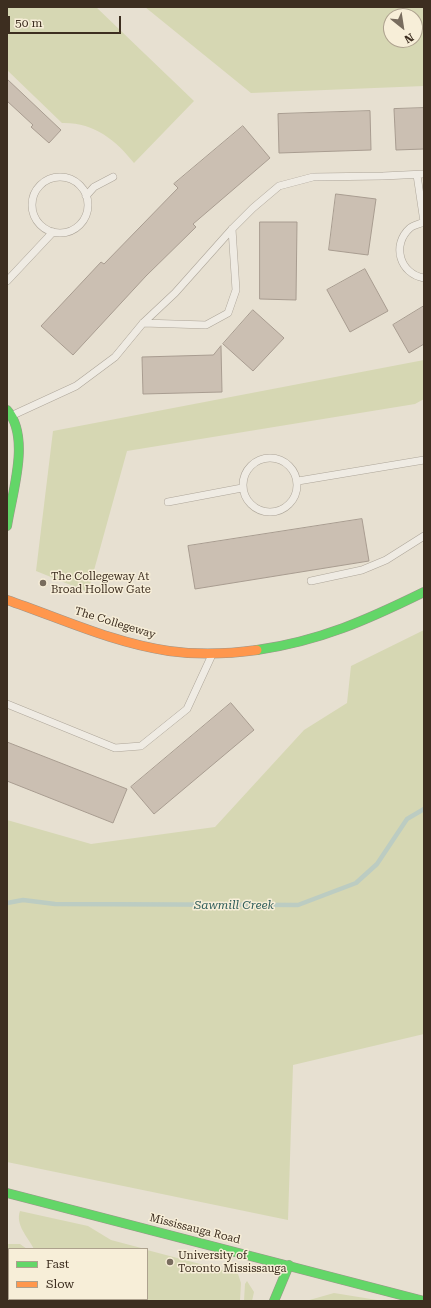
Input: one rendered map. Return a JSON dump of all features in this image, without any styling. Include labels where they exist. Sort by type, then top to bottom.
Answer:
[{"type":"street","points":[[7,526],[19,447],[18,429],[9,413]]},
{"type":"street","name":"The Collegeway","points":[[7,600],[134,643],[169,651],[213,654],[272,648],[330,635],[362,622],[424,592]]},
{"type":"street","name":"Mississauga Road","points":[[7,1193],[424,1301]]},
{"type":"street","points":[[274,1301],[289,1265]]},
{"type":"lane","points":[[9,413],[76,386],[115,357],[143,323],[175,293],[232,229],[253,208],[279,186],[313,177],[420,174],[424,222],[410,227],[401,239],[399,254],[404,268],[416,277],[424,278]]},
{"type":"lane","points":[[86,196],[94,187],[112,177]]},
{"type":"lane","points":[[66,178],[78,185],[86,196],[88,205],[86,214],[82,222],[75,229],[66,232],[53,232],[41,226],[35,219],[32,210],[32,202],[40,185],[48,180],[66,178]]},
{"type":"lane","points":[[143,323],[206,324],[228,312],[236,290],[232,229]]},
{"type":"lane","points":[[7,281],[53,232]]},
{"type":"lane","points":[[264,458],[277,458],[290,466],[298,481],[296,496],[288,507],[275,513],[260,511],[248,502],[242,488],[244,477],[251,466],[264,458]]},
{"type":"lane","points":[[298,481],[424,460]]},
{"type":"lane","points":[[168,502],[242,488]]},
{"type":"lane","points":[[311,581],[362,570],[386,560],[424,536]]},
{"type":"lane","points":[[7,704],[115,748],[141,746],[187,709],[213,654]]},
{"type":"green space","points":[[7,7],[96,7],[194,101],[134,163],[120,147],[94,129],[73,123],[62,123],[7,70]]},
{"type":"green space","points":[[145,7],[424,7],[424,86],[251,93]]},
{"type":"green space","points":[[424,360],[424,399],[415,404],[127,451],[88,592],[36,571],[53,431]]},
{"type":"green space","points":[[424,630],[424,1034],[293,1065],[288,1220],[7,1162],[7,820],[91,844],[215,827],[304,730],[347,703],[351,666]]},
{"type":"green space","points":[[20,1211],[88,1226],[111,1240],[141,1248],[33,1248],[23,1231],[19,1221]]},
{"type":"green space","points":[[7,1244],[20,1244],[26,1248],[8,1248],[7,1269]]},
{"type":"green space","points":[[148,1250],[238,1274],[241,1283],[240,1301],[118,1300],[148,1300]]},
{"type":"green space","points":[[247,1281],[254,1292],[252,1301],[244,1301],[245,1284]]},
{"type":"green space","points":[[334,1293],[377,1300],[380,1301],[306,1301]]},
{"type":"building","points":[[7,79],[61,130],[49,143],[31,127],[33,125],[7,101]]},
{"type":"building","points":[[424,108],[424,149],[396,150],[394,109]]},
{"type":"building","points":[[370,111],[371,150],[279,153],[278,114]]},
{"type":"building","points":[[243,126],[270,158],[193,224],[196,227],[146,276],[73,355],[41,326],[101,262],[104,264],[178,188],[174,184]]},
{"type":"building","points":[[336,194],[376,199],[368,255],[329,250]]},
{"type":"building","points":[[260,222],[297,222],[296,300],[260,299]]},
{"type":"building","points":[[365,269],[388,311],[350,332],[327,290]]},
{"type":"building","points":[[424,306],[424,344],[409,353],[393,325]]},
{"type":"building","points":[[253,310],[284,338],[253,371],[223,344]]},
{"type":"building","points":[[221,346],[222,392],[143,394],[142,357],[213,355]]},
{"type":"building","points":[[362,519],[369,561],[195,589],[188,546]]},
{"type":"building","points":[[231,703],[254,730],[154,814],[131,787]]},
{"type":"building","points":[[7,742],[127,789],[113,823],[7,781]]},
{"type":"waterway","name":"Sawmill Creek","points":[[7,903],[23,900],[55,904],[298,905],[356,883],[377,864],[407,819],[424,809]]},
{"type":"traffic: fast","points":[[7,410],[14,421],[18,435],[19,450],[16,482],[7,526]]},
{"type":"traffic: fast","points":[[257,650],[302,641],[343,628],[383,612],[424,592]]},
{"type":"traffic: fast","points":[[7,1193],[424,1301]]},
{"type":"traffic: fast","points":[[274,1301],[289,1265]]},
{"type":"traffic: slow","points":[[7,600],[107,636],[148,647],[169,651],[202,653],[257,650]]},
{"type":"place","name":"The Collegeway At Broad Hollow Gate","points":[[43,583]]},
{"type":"place","name":"University of Toronto Mississauga","points":[[170,1262]]}]
